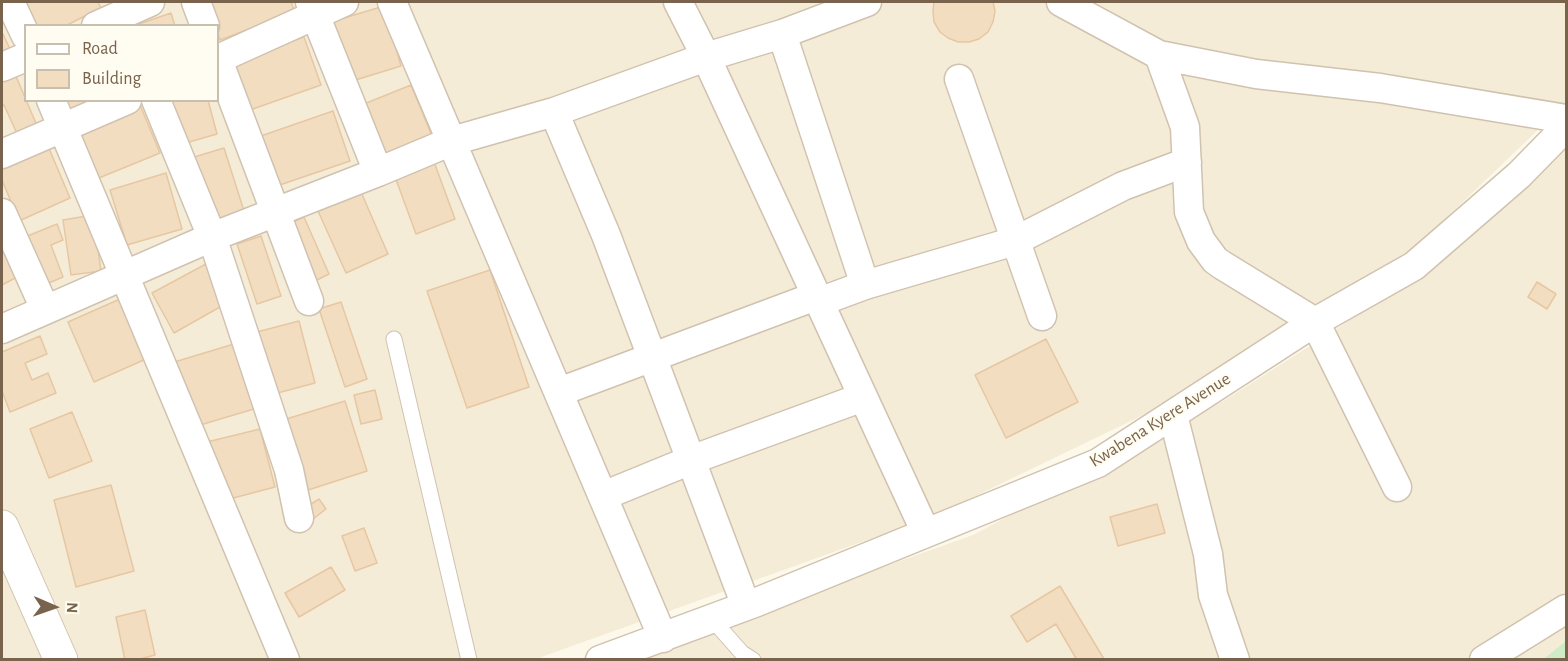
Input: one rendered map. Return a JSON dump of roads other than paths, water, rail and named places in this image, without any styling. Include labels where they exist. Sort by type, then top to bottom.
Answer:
[{"type":"main road","points":[[4,540],[61,660]]},
{"type":"street","points":[[10,2],[24,32]]},
{"type":"street","points":[[115,17],[150,2]]},
{"type":"street","points":[[196,2],[204,24]]},
{"type":"street","points":[[219,58],[313,8],[344,2]]},
{"type":"street","points":[[392,2],[663,638]]},
{"type":"street","points":[[678,2],[706,57],[926,533]]},
{"type":"street","points":[[2,329],[212,237],[452,141],[554,112],[706,57],[782,34],[867,2]]},
{"type":"street","points":[[1061,2],[1159,55],[1256,74],[1380,88],[1566,119]]},
{"type":"street","points":[[313,8],[378,172]]},
{"type":"street","points":[[782,34],[865,285]]},
{"type":"street","points":[[1159,55],[1185,127],[1189,212],[1201,241],[1215,260],[1242,279],[1315,322],[1397,487]]},
{"type":"street","points":[[2,67],[24,58]]},
{"type":"street","points":[[219,62],[309,301]]},
{"type":"street","points":[[959,79],[1042,315]]},
{"type":"street","points":[[52,102],[285,660]]},
{"type":"street","points":[[2,154],[123,102]]},
{"type":"street","points":[[157,102],[212,237],[289,470],[299,518]]},
{"type":"street","points":[[554,112],[606,235],[747,606]]},
{"type":"street","name":"Kwabena Kyere Avenue","points":[[600,660],[747,606],[1098,463],[1315,322],[1414,266],[1519,175],[1566,127]]},
{"type":"street","points":[[559,392],[652,356],[818,299],[1015,241],[1123,186],[1187,162]]},
{"type":"street","points":[[2,213],[45,309]]},
{"type":"street","points":[[603,496],[691,460],[863,397]]},
{"type":"street","points":[[1173,415],[1208,554],[1213,595],[1235,660]]},
{"type":"street","points":[[1484,660],[1566,609]]},
{"type":"lane","points":[[394,339],[469,660]]},
{"type":"lane","points":[[712,619],[742,653],[753,660]]}]
